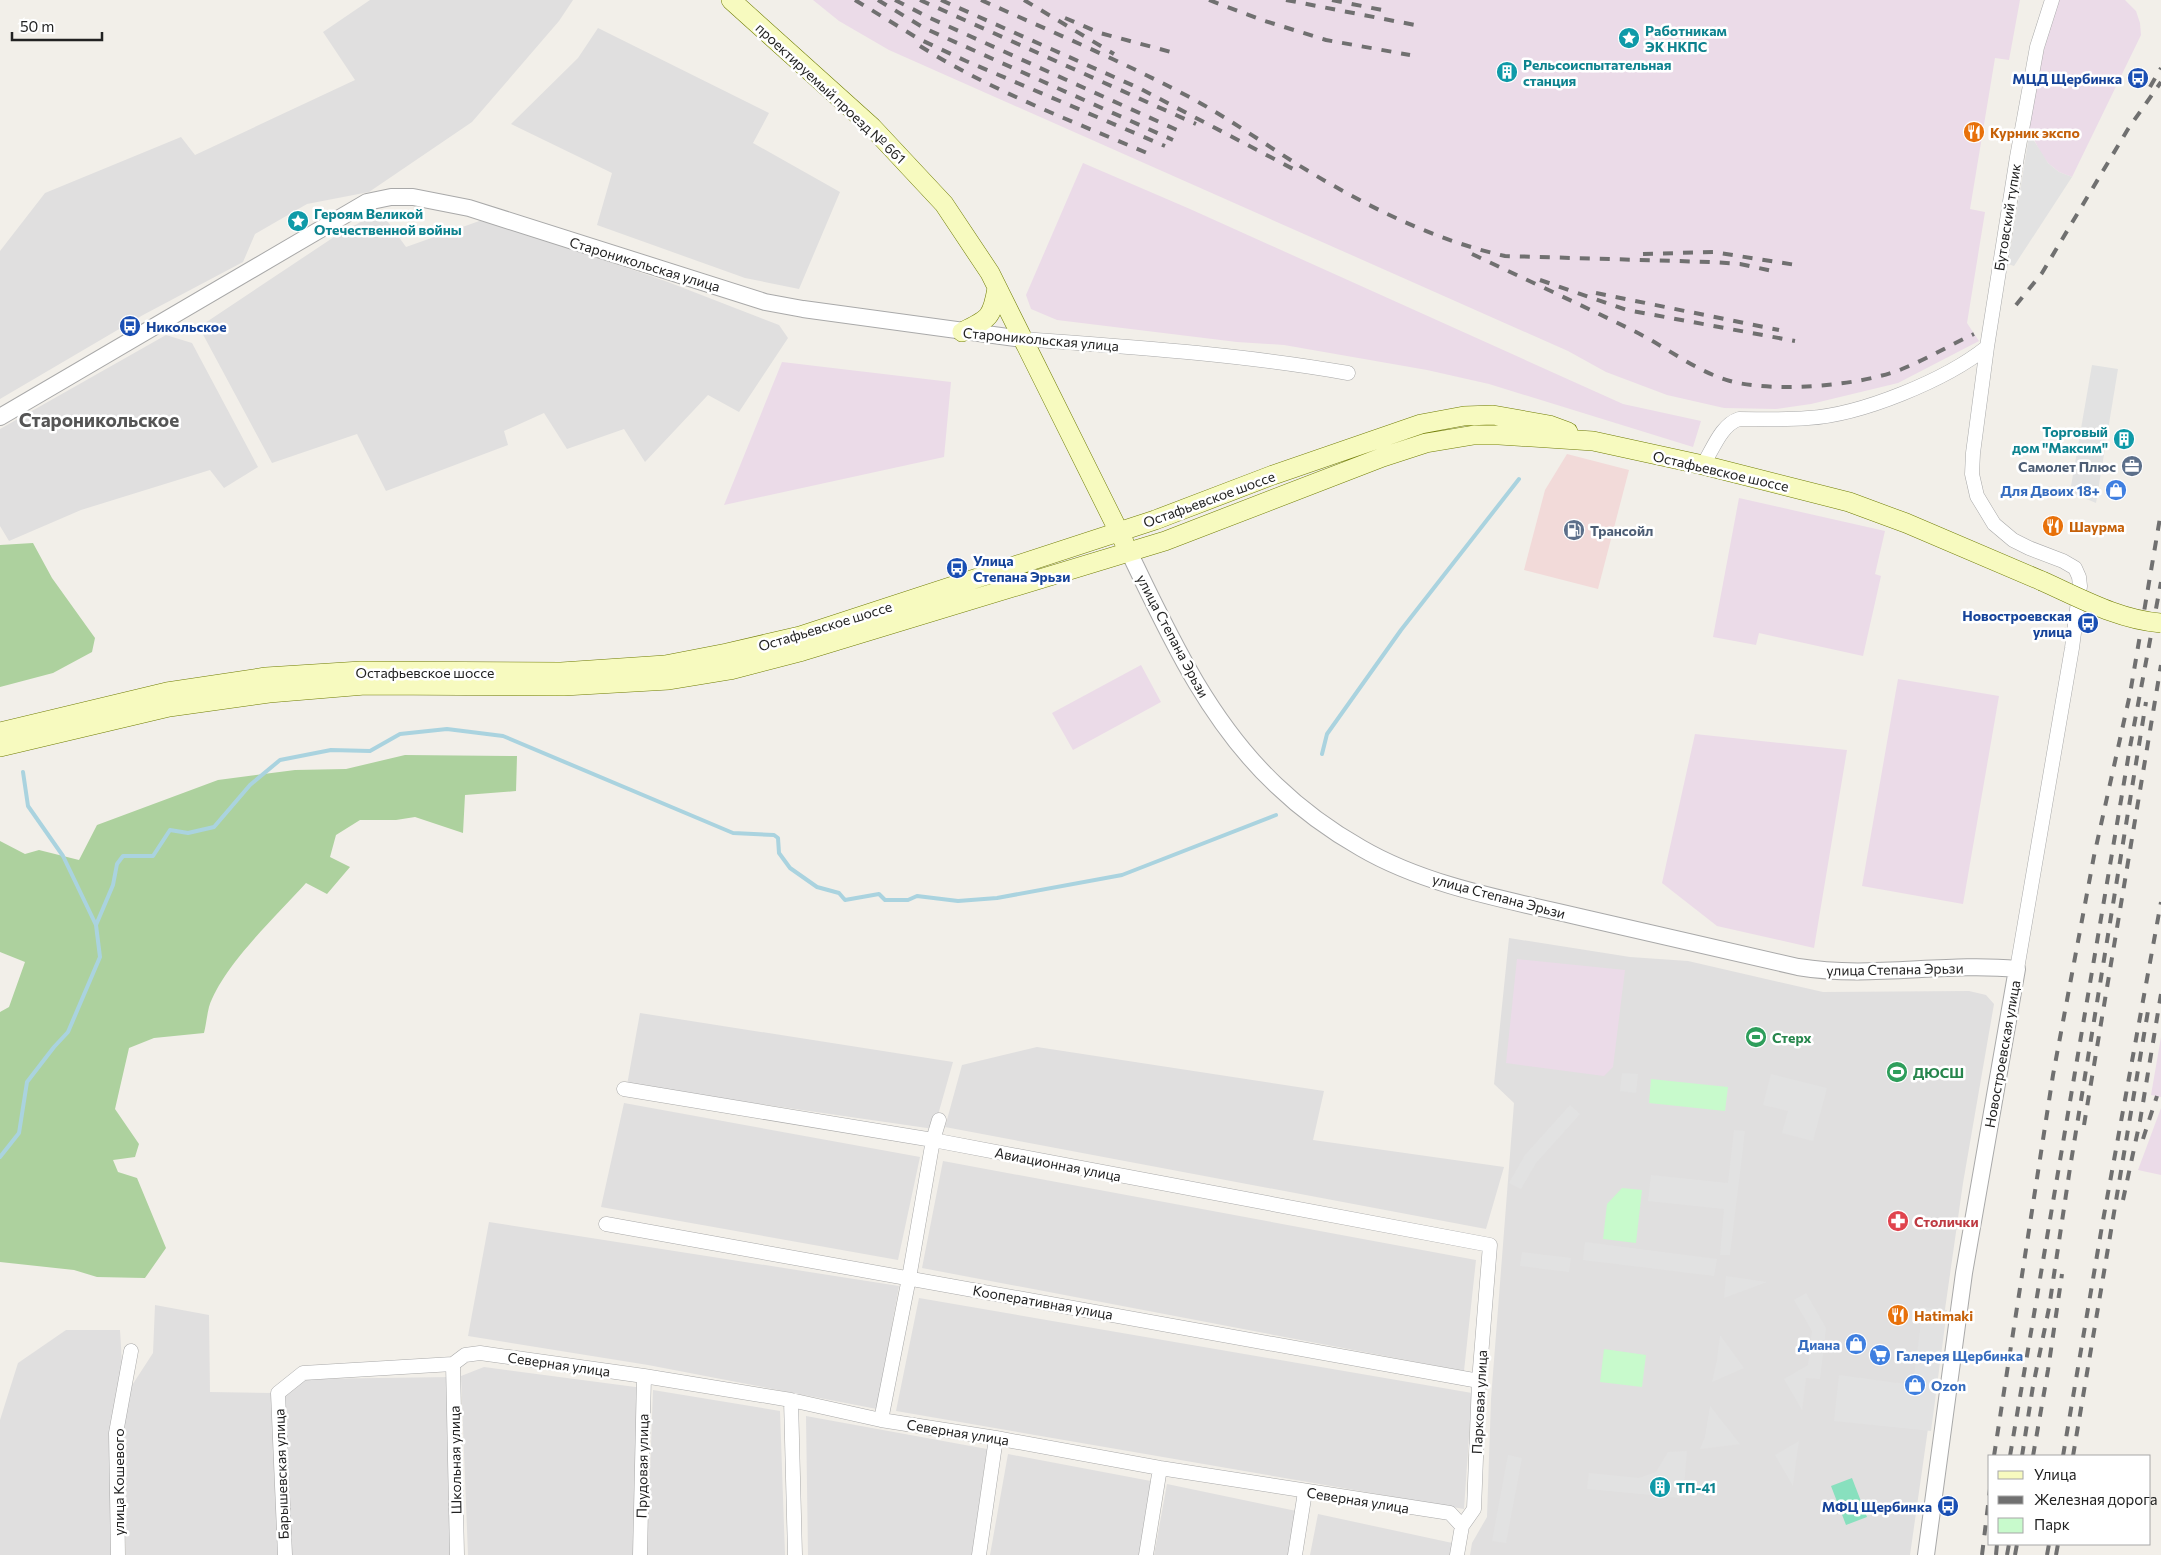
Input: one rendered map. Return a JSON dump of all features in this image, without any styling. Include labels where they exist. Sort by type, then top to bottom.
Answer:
[{"type":"main road","name":"проектируемый проезд № 661","points":[[731,0],[872,127],[944,204],[990,272],[1024,339]]},
{"type":"main road","points":[[962,332],[983,322],[990,315],[994,308],[997,288]]},
{"type":"main road","name":"улица Степана Эрьзи","points":[[1024,339],[1129,552]]},
{"type":"main road","name":"Остафьевское шоссе","points":[[0,732],[167,692],[266,678],[361,671],[561,672],[666,665],[727,653],[800,636],[1118,532],[1421,424],[1464,416],[1493,415],[1549,425],[1593,441],[1703,465],[1849,502],[1906,523],[2123,616],[2161,623]]},
{"type":"main road","name":"Остафьевское шоссе","points":[[0,747],[169,707],[269,693],[365,685],[564,686],[669,680],[730,670],[811,648],[1165,541],[1383,457],[1426,443],[1450,438],[1499,434],[1593,441]]},
{"type":"street","name":"Бутовский тупик","points":[[1987,347],[2030,84],[2037,47],[2052,0]]},
{"type":"street","name":"Староникольская улица","points":[[0,417],[367,202],[390,197],[413,197],[469,208],[765,302],[803,309],[962,332],[1024,339],[1225,355],[1348,373]]},
{"type":"street","points":[[1703,465],[1726,428],[1732,422],[1739,419],[1810,418],[1846,412],[1918,387],[1987,347]]},
{"type":"street","name":"Новостроевская улица","points":[[1926,1555],[1964,1273],[2080,598],[2079,577],[2075,568],[2014,540],[1994,524],[1977,496],[1972,474],[1973,453],[1987,347]]},
{"type":"street","name":"улица Степана Эрьзи","points":[[1129,552],[1189,672],[1209,704],[1236,740],[1276,785],[1308,811],[1360,848],[1383,859],[1423,875],[1476,892],[1798,967],[1842,972],[1991,966],[2017,969]]},
{"type":"street","name":"Авиационная улица","points":[[624,1089],[933,1140],[1490,1245]]},
{"type":"street","points":[[881,1420],[938,1120]]},
{"type":"street","name":"Кооперативная улица","points":[[606,1224],[1480,1381]]},
{"type":"street","name":"Парковая улица","points":[[1457,1555],[1462,1526],[1474,1509],[1480,1381],[1490,1245]]},
{"type":"street","name":"улица Кошевого","points":[[118,1555],[116,1433],[131,1351]]},
{"type":"street","name":"Северная улица","points":[[453,1364],[465,1355],[480,1353],[644,1376],[792,1400],[881,1420],[996,1438],[1160,1468],[1450,1514],[1462,1526]]},
{"type":"street","name":"Барышевская улица","points":[[285,1555],[278,1393],[303,1373],[453,1364]]},
{"type":"street","name":"Школьная улица","points":[[453,1364],[457,1555]]},
{"type":"street","name":"Прудовая улица","points":[[640,1555],[644,1376]]},
{"type":"street","points":[[792,1400],[795,1555]]},
{"type":"street","points":[[979,1555],[996,1438]]},
{"type":"street","points":[[1146,1555],[1160,1468]]},
{"type":"street","points":[[1295,1555],[1306,1492]]},
{"type":"shaded area","points":[[370,0],[573,0],[559,21],[472,122],[369,192],[307,204],[255,234],[243,262],[143,315],[0,399],[0,251],[45,193],[181,137],[195,155],[355,80],[323,32]]},
{"type":"shaded area","points":[[813,0],[2020,0],[2009,60],[1995,58],[1970,209],[1985,212],[1967,323],[1979,341],[1898,383],[1811,404],[1776,409],[1724,408],[1667,395],[1606,372],[1568,351],[889,50],[839,21]]},
{"type":"shaded area","points":[[2057,0],[2125,0],[2136,11],[2140,23],[2141,35],[2072,177],[2059,172],[2048,163],[2040,152],[2028,126],[2038,69]]},
{"type":"shaded area","points":[[598,28],[769,113],[753,143],[840,192],[799,289],[745,278],[597,225],[612,173],[511,124],[578,58]]},
{"type":"shaded area","points":[[2029,136],[2031,136],[2048,163],[2059,172],[2072,177],[2014,266],[2008,264]]},
{"type":"shaded area","points":[[1083,163],[1190,209],[1623,404],[1701,421],[1693,447],[1489,384],[1427,370],[1284,345],[1237,342],[1057,320],[1031,309],[1026,295]]},
{"type":"shaded area","points":[[380,211],[406,247],[485,219],[668,282],[779,325],[788,338],[739,412],[708,395],[645,462],[624,429],[567,449],[544,413],[504,431],[508,445],[386,491],[357,434],[272,463],[199,327],[334,237]]},
{"type":"shaded area","points":[[166,335],[192,343],[258,467],[224,488],[210,470],[81,510],[9,541],[0,526],[0,429]]},
{"type":"shaded area","points":[[782,362],[951,382],[944,457],[724,505]]},
{"type":"shaded area","points":[[2092,365],[2118,369],[2096,503],[2070,492]]},
{"type":"shaded area","name":"Трансойл","points":[[1567,454],[1629,470],[1598,589],[1524,570],[1545,490]]},
{"type":"shaded area","points":[[1739,498],[1885,531],[1875,574],[1881,576],[1863,656],[1759,633],[1756,645],[1713,637]]},
{"type":"shaded area","points":[[1141,665],[1161,702],[1073,750],[1052,713]]},
{"type":"shaded area","points":[[1898,679],[1999,696],[1963,904],[1862,886]]},
{"type":"shaded area","points":[[1695,734],[1847,750],[1814,948],[1717,926],[1662,883]]},
{"type":"shaded area","points":[[1509,938],[1630,957],[1688,961],[1823,992],[1969,991],[1986,995],[1994,1004],[1963,1183],[1910,1555],[1470,1555],[1472,1543],[1487,1517],[1491,1399],[1514,1103],[1494,1084]]},
{"type":"shaded area","points":[[1517,959],[1625,970],[1613,1067],[1604,1076],[1506,1063]]},
{"type":"shaded area","points":[[640,1013],[953,1062],[934,1129],[627,1085]]},
{"type":"shaded area","points":[[2161,1037],[2161,1097],[2151,1095]]},
{"type":"shaded area","points":[[1037,1047],[1324,1091],[1313,1140],[1504,1167],[1486,1229],[945,1127],[962,1065]]},
{"type":"shaded area","points":[[1622,1073],[1638,1074],[1636,1093],[1620,1091]]},
{"type":"shaded area","points":[[1771,1074],[1827,1088],[1813,1141],[1782,1133],[1788,1111],[1763,1105]]},
{"type":"shaded area","points":[[624,1103],[920,1157],[898,1260],[601,1207]]},
{"type":"shaded area","points":[[1570,1105],[1580,1114],[1536,1163],[1521,1189],[1509,1183],[1525,1155]]},
{"type":"shaded area","points":[[2161,1108],[2161,1175],[2138,1170]]},
{"type":"shaded area","points":[[1734,1130],[1745,1131],[1730,1255],[1720,1255],[1724,1209],[1648,1201],[1651,1175],[1728,1183]]},
{"type":"shaded area","points":[[943,1161],[1476,1260],[1464,1371],[922,1268]]},
{"type":"shaded area","points":[[489,1222],[899,1286],[877,1409],[648,1365],[468,1336]]},
{"type":"shaded area","points":[[1585,1242],[1717,1259],[1714,1276],[1583,1260]]},
{"type":"shaded area","points":[[1522,1252],[1571,1258],[1569,1272],[1520,1266]]},
{"type":"shaded area","points":[[1726,1276],[1767,1282],[1724,1298]]},
{"type":"shaded area","points":[[1806,1293],[1826,1328],[1820,1379],[1806,1378],[1802,1410],[1784,1379],[1808,1365],[1812,1331],[1794,1300]]},
{"type":"shaded area","points":[[919,1298],[1472,1393],[1464,1509],[896,1411]]},
{"type":"shaded area","points":[[155,1305],[209,1315],[210,1392],[273,1393],[282,1555],[126,1555],[122,1433],[127,1393],[153,1353]]},
{"type":"shaded area","points":[[1923,1307],[1947,1310],[1931,1431],[1834,1421],[1839,1375],[1913,1385]]},
{"type":"shaded area","points":[[66,1330],[120,1330],[123,1379],[112,1555],[0,1555],[0,1420],[18,1363]]},
{"type":"shaded area","points":[[1720,1335],[1744,1368],[1712,1382],[1717,1360]]},
{"type":"shaded area","points":[[484,1367],[643,1388],[637,1555],[468,1555],[461,1376]]},
{"type":"shaded area","points":[[451,1377],[455,1555],[292,1555],[283,1397],[306,1379]]},
{"type":"shaded area","points":[[653,1390],[780,1411],[785,1555],[647,1555]]},
{"type":"shaded area","points":[[1710,1406],[1740,1444],[1700,1449],[1705,1437]]},
{"type":"shaded area","points":[[806,1416],[987,1449],[972,1555],[808,1555]]},
{"type":"shaded area","points":[[1799,1441],[1796,1461],[1793,1486],[1775,1455]]},
{"type":"shaded area","points":[[1687,1451],[1683,1498],[1667,1497],[1668,1478],[1653,1477],[1651,1495],[1587,1489],[1589,1473],[1639,1478],[1656,1472],[1668,1452]]},
{"type":"shaded area","points":[[1008,1454],[1156,1482],[1141,1555],[990,1555]]},
{"type":"shaded area","points":[[1508,1455],[1522,1458],[1506,1543],[1492,1541]]},
{"type":"shaded area","points":[[1167,1484],[1306,1513],[1299,1555],[1154,1555]]},
{"type":"shaded area","points":[[1318,1514],[1457,1544],[1455,1555],[1310,1555]]},
{"type":"green space","points":[[33,543],[52,578],[95,638],[92,652],[53,673],[0,687],[0,545]]},
{"type":"green space","points":[[405,755],[517,756],[516,791],[465,795],[463,833],[415,817],[396,820],[360,820],[336,835],[330,857],[350,867],[327,894],[306,883],[266,926],[238,959],[216,991],[209,1007],[204,1033],[154,1038],[129,1048],[115,1109],[139,1144],[135,1157],[113,1160],[118,1172],[137,1178],[166,1248],[145,1278],[97,1277],[74,1270],[0,1262],[0,1012],[9,1007],[25,962],[0,952],[0,841],[25,854],[39,850],[79,860],[97,825],[218,780],[295,770],[346,769]]},
{"type":"green space","points":[[1651,1079],[1728,1087],[1725,1111],[1649,1103]]},
{"type":"green space","points":[[1622,1188],[1642,1190],[1636,1243],[1603,1239],[1607,1204]]},
{"type":"green space","points":[[1604,1349],[1646,1355],[1642,1387],[1600,1382]]},
{"type":"green space","points":[[1852,1478],[1867,1517],[1846,1525],[1831,1486]]},
{"type":"waterway","points":[[1322,754],[1327,734],[1401,630],[1519,479]]},
{"type":"waterway","points":[[96,925],[113,885],[117,864],[123,856],[153,856],[170,830],[188,833],[214,827],[250,785],[280,760],[331,750],[370,751],[400,734],[447,729],[503,736],[733,833],[774,835],[778,838],[779,853],[790,868],[817,887],[839,893],[845,900],[879,894],[885,900],[908,900],[917,896],[958,901],[997,898],[1122,875],[1276,815]]},
{"type":"waterway","points":[[0,1157],[19,1133],[27,1082],[68,1032],[100,957],[96,925],[63,856],[28,806],[23,772]]},
{"type":"railway","points":[[855,0],[919,39],[1165,146]]},
{"type":"railway","points":[[878,0],[924,28],[1173,140]]},
{"type":"railway","points":[[895,0],[930,18],[1177,130]]},
{"type":"railway","points":[[920,0],[1196,124]]},
{"type":"railway","points":[[941,0],[1141,89],[1297,171]]},
{"type":"railway","points":[[981,0],[1167,85],[1209,108],[1337,188],[1407,223],[1455,242],[1505,256],[1711,262],[1740,264],[1777,272]]},
{"type":"railway","points":[[1024,0],[1114,54]]},
{"type":"railway","points":[[1209,0],[1265,21],[1326,40],[1410,55]]},
{"type":"railway","points":[[1286,0],[1415,25]]},
{"type":"railway","points":[[1332,0],[1387,11]]},
{"type":"railway","points":[[1065,18],[1100,33],[1171,52]]},
{"type":"railway","points":[[920,46],[948,63],[1005,92],[1154,156]]},
{"type":"railway","points":[[2150,87],[2161,68]]},
{"type":"railway","points":[[2016,305],[2042,273],[2128,129],[2161,82]]},
{"type":"railway","points":[[1643,254],[1713,252],[1796,265]]},
{"type":"railway","points":[[1472,254],[1644,336],[1692,365],[1717,377],[1748,385],[1770,387],[1817,386],[1864,380],[1902,369],[1974,334]]},
{"type":"railway","points":[[1540,280],[1627,310],[1795,341]]},
{"type":"railway","points":[[1596,293],[1779,330]]},
{"type":"railway","points":[[1994,1455],[2053,1075],[2094,856],[2130,694],[2161,512]]},
{"type":"railway","points":[[2010,1455],[2130,747],[2161,582]]},
{"type":"railway","points":[[2084,1125],[2161,665]]},
{"type":"railway","points":[[2022,1455],[2033,1386],[2049,1308],[2146,702]]},
{"type":"railway","points":[[2063,1455],[2102,1226],[2161,902]]},
{"type":"railway","points":[[2123,1200],[2140,1121],[2161,994]]},
{"type":"railway","points":[[2073,1455],[2149,1005]]},
{"type":"railway","points":[[2143,1139],[2157,1096]]},
{"type":"railway","points":[[2033,1455],[2062,1274]]},
{"type":"railway","points":[[1982,1555],[1988,1506]]},
{"type":"railway","points":[[1996,1555],[1997,1545]]},
{"type":"railway","points":[[2007,1555],[2009,1545]]},
{"type":"railway","points":[[2015,1555],[2017,1545]]},
{"type":"railway","points":[[2047,1555],[2049,1545]]},
{"type":"railway","points":[[2056,1555],[2058,1545]]},
{"type":"place","name":"Работникам ЭК НКПС","points":[[1629,38]]},
{"type":"place","name":"Рельсоиспытательная станция","points":[[1507,72]]},
{"type":"place","name":"МЦД Щербинка","points":[[2138,78]]},
{"type":"place","name":"Курник экспо","points":[[1974,132]]},
{"type":"place","name":"Героям Великой Отечественной войны","points":[[298,221]]},
{"type":"place","name":"Никольское","points":[[130,326]]},
{"type":"place","name":"Торговый дом \"Максим\"","points":[[2124,439]]},
{"type":"place","name":"Самолет Плюс","points":[[2132,466]]},
{"type":"place","name":"Для Двоих 18+","points":[[2116,490]]},
{"type":"place","name":"Шаурма","points":[[2053,526]]},
{"type":"place","name":"Трансойл","points":[[1574,530]]},
{"type":"place","name":"Улица Степана Эрьзи","points":[[957,568]]},
{"type":"place","name":"Новостроевская улица","points":[[2088,623]]},
{"type":"place","name":"Стерх","points":[[1756,1037]]},
{"type":"place","name":"ДЮСШ","points":[[1897,1072]]},
{"type":"place","name":"Столички","points":[[1898,1221]]},
{"type":"place","name":"Hatimaki","points":[[1898,1315]]},
{"type":"place","name":"Диана","points":[[1856,1344]]},
{"type":"place","name":"Галерея Щербинка","points":[[1880,1355]]},
{"type":"place","name":"Ozon","points":[[1915,1385]]},
{"type":"place","name":"ТП-41","points":[[1660,1487]]},
{"type":"place","name":"МФЦ Щербинка","points":[[1948,1506]]},
{"type":"district","name":"Староникольское","points":[[99,419]]}]
